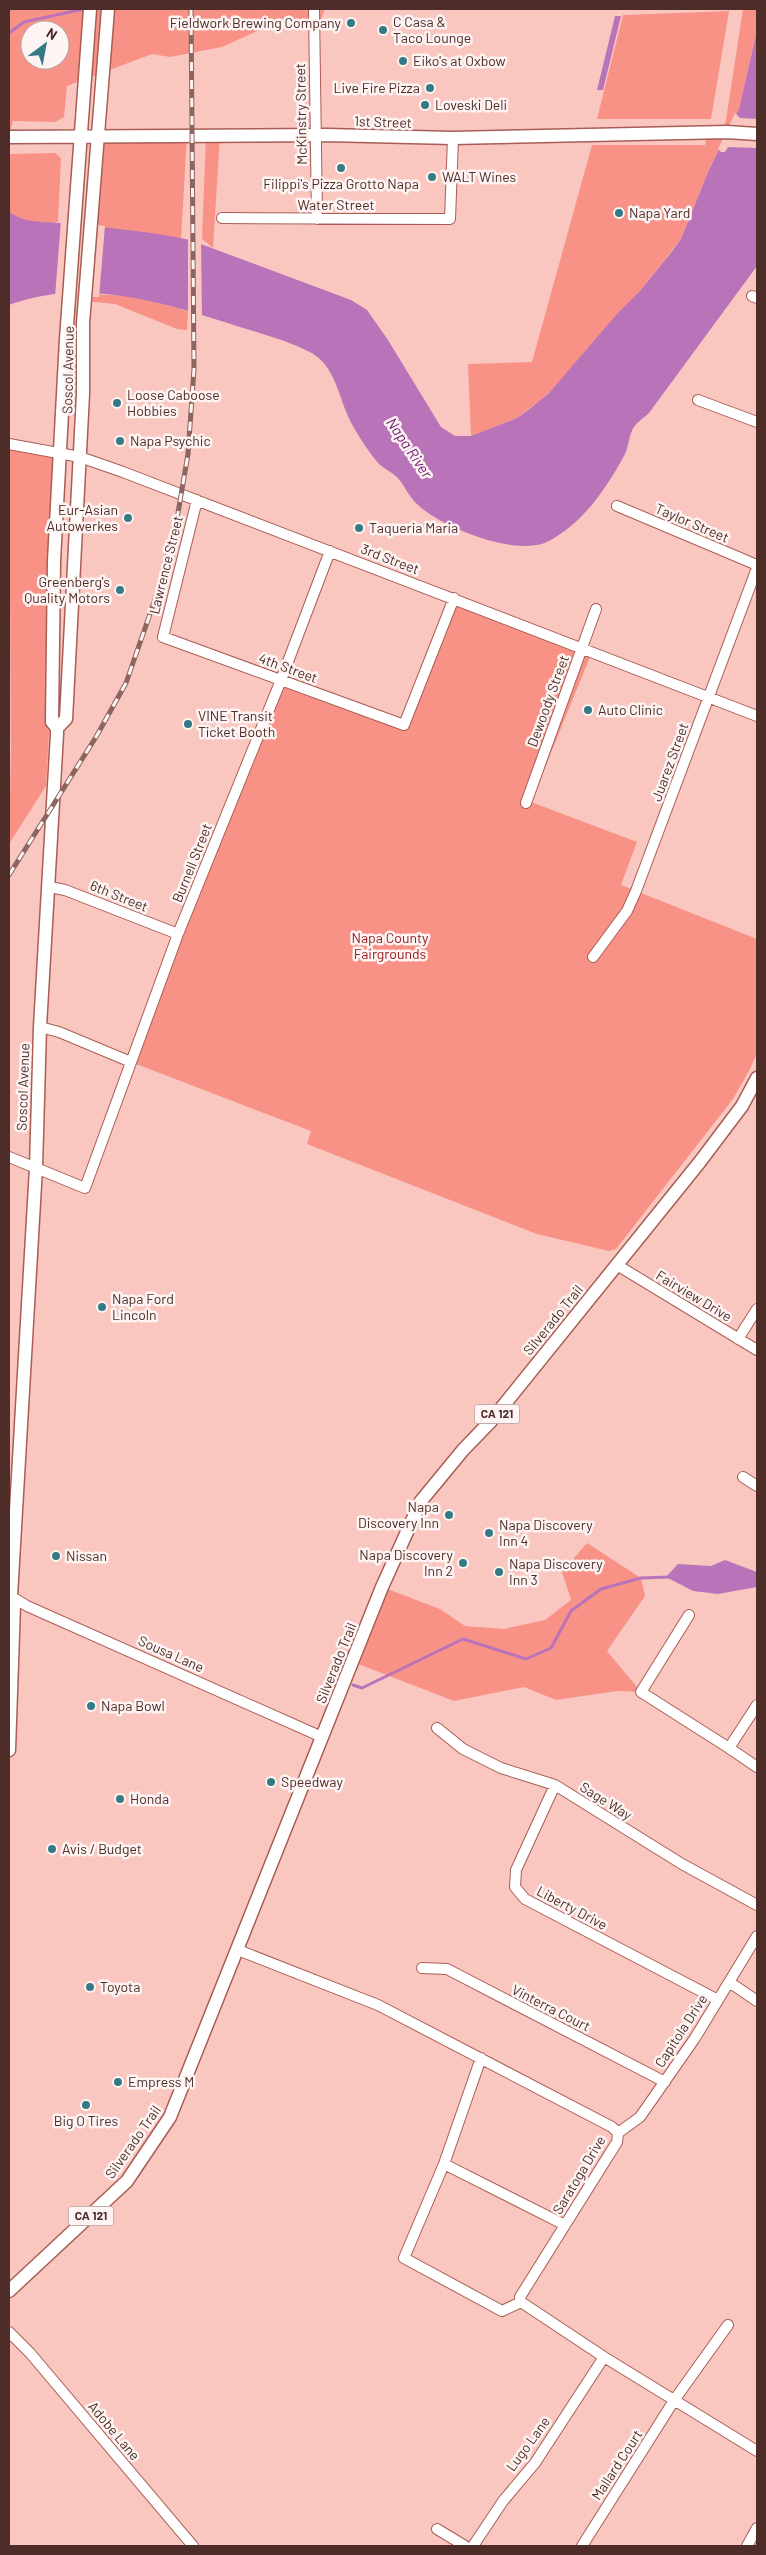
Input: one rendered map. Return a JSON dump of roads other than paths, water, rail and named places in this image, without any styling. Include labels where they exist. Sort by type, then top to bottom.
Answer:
[{"type":"main road","name":"Soscol Avenue","points":[[9,1750],[14,1604],[10,1597],[36,1168],[40,1026],[50,887],[57,728],[52,722],[54,561],[68,299],[90,9]]},
{"type":"main road","name":"Soscol Avenue","points":[[57,728],[66,719],[80,458],[85,301],[108,9]]},
{"type":"main road","name":"1st Street","points":[[9,137],[315,135],[453,138],[727,132],[757,134]]},
{"type":"main road","name":"Silverado Trail","points":[[9,2291],[127,2181],[162,2131],[183,2087],[394,1558],[417,1508],[464,1450],[491,1421],[732,1120],[757,1078]]},
{"type":"street","name":"McKinstry Street","points":[[314,9],[317,219]]},
{"type":"street","name":"Water Street","points":[[222,218],[450,220],[453,138]]},
{"type":"street","points":[[698,400],[757,422]]},
{"type":"street","name":"3rd Street","points":[[10,444],[80,458],[197,500],[757,716]]},
{"type":"street","name":"Lawrence Street","points":[[163,637],[197,500]]},
{"type":"street","name":"Taylor Street","points":[[617,506],[757,566]]},
{"type":"street","name":"Burnell Street","points":[[36,1168],[85,1188],[178,934],[281,680],[330,551]]},
{"type":"street","name":"Juarez Street","points":[[593,957],[627,911],[757,566]]},
{"type":"street","name":"4th Street","points":[[163,637],[404,725],[454,598]]},
{"type":"street","name":"Dewoody Street","points":[[526,803],[596,609]]},
{"type":"street","name":"6th Street","points":[[50,887],[65,890],[178,934]]},
{"type":"street","points":[[40,1026],[131,1062]]},
{"type":"street","points":[[9,1157],[36,1168]]},
{"type":"street","name":"Fairview Drive","points":[[617,1265],[757,1350]]},
{"type":"street","points":[[738,1339],[757,1309]]},
{"type":"street","points":[[743,1477],[757,1486]]},
{"type":"street","name":"Sousa Lane","points":[[10,1597],[322,1737]]},
{"type":"street","points":[[689,1615],[641,1692],[757,1767]]},
{"type":"street","points":[[729,1748],[757,1705]]},
{"type":"street","name":"Sage Way","points":[[437,1728],[463,1749],[501,1768],[555,1786],[682,1864],[757,1905]]},
{"type":"street","name":"Liberty Drive","points":[[555,1786],[516,1870],[515,1887],[524,1899],[718,2000]]},
{"type":"street","name":"Capitola Drive","points":[[618,2133],[640,2117],[665,2082],[730,1982],[757,1936]]},
{"type":"street","name":"Saratoga Drive","points":[[238,1950],[378,2005],[612,2127],[618,2133],[617,2142],[520,2297],[521,2302]]},
{"type":"street","name":"Vinterra Court","points":[[422,1968],[447,1969],[665,2082]]},
{"type":"street","points":[[730,1982],[757,2001]]},
{"type":"street","points":[[481,2058],[444,2164],[404,2258],[502,2311],[521,2302],[604,2357],[676,2399],[757,2451]]},
{"type":"street","points":[[444,2164],[565,2225]]},
{"type":"street","name":"Adobe Lane","points":[[9,2322],[11,2333],[193,2546]]},
{"type":"street","name":"Mallard Court","points":[[582,2546],[676,2399],[728,2325]]},
{"type":"street","name":"Lugo Lane","points":[[473,2546],[503,2501],[535,2463],[604,2357]]},
{"type":"street","points":[[747,2546],[757,2528]]},
{"type":"street","points":[[437,2529],[465,2546]]},
{"type":"water","points":[[615,16],[621,16],[603,90],[597,90]]},
{"type":"water","name":"Napa River","points":[[757,30],[757,266],[649,413],[634,427],[625,454],[593,504],[573,524],[549,541],[535,545],[519,546],[500,543],[480,538],[443,522],[428,513],[414,501],[398,478],[378,463],[365,445],[349,418],[327,367],[315,355],[298,346],[192,312],[131,297],[100,293],[69,293],[39,296],[9,305],[9,212],[34,221],[158,234],[190,240],[351,300],[367,310],[388,340],[441,427],[455,436],[471,436],[517,418],[549,393],[617,314],[640,291],[681,239],[708,172],[739,109]]},
{"type":"water","points":[[725,1560],[757,1572],[757,1587],[718,1594],[693,1591],[666,1577],[678,1564],[711,1566]]},
{"type":"waterway","points":[[9,33],[24,22],[84,9]]},
{"type":"waterway","points":[[353,1685],[362,1688],[463,1639],[526,1659],[551,1648],[571,1611],[601,1589],[641,1578],[670,1577]]},
{"type":"railway","points":[[9,875],[96,737],[126,683],[159,588],[178,513],[188,454],[194,369],[191,9]]},
{"type":"place","name":"Fieldwork Brewing Company","points":[[351,23]]},
{"type":"place","name":"C Casa & Taco Lounge","points":[[383,30]]},
{"type":"place","name":"Eiko's at Oxbow","points":[[403,61]]},
{"type":"place","name":"Live Fire Pizza","points":[[430,88]]},
{"type":"place","name":"Loveski Deli","points":[[425,105]]},
{"type":"place","name":"Filippi's Pizza Grotto Napa","points":[[341,168]]},
{"type":"place","name":"WALT Wines","points":[[432,177]]},
{"type":"place","name":"Napa Yard","points":[[619,213]]},
{"type":"place","name":"Loose Caboose Hobbies","points":[[117,403]]},
{"type":"place","name":"Napa Psychic","points":[[120,441]]},
{"type":"place","name":"Eur-Asian Autowerkes","points":[[128,518]]},
{"type":"place","name":"Taqueria Maria","points":[[359,528]]},
{"type":"place","name":"Greenberg's Quality Motors","points":[[120,590]]},
{"type":"place","name":"Auto Clinic","points":[[588,710]]},
{"type":"place","name":"VINE Transit Ticket Booth","points":[[188,724]]},
{"type":"place","name":"Napa Ford Lincoln","points":[[102,1307]]},
{"type":"place","name":"Napa Discovery Inn","points":[[449,1515]]},
{"type":"place","name":"Napa Discovery Inn 4","points":[[489,1533]]},
{"type":"place","name":"Nissan","points":[[56,1556]]},
{"type":"place","name":"Napa Discovery Inn 2","points":[[463,1563]]},
{"type":"place","name":"Napa Discovery Inn 3","points":[[499,1572]]},
{"type":"place","name":"Napa Bowl","points":[[91,1706]]},
{"type":"place","name":"Speedway","points":[[271,1782]]},
{"type":"place","name":"Honda","points":[[120,1799]]},
{"type":"place","name":"Avis / Budget","points":[[52,1849]]},
{"type":"place","name":"Toyota","points":[[90,1987]]},
{"type":"place","name":"Empress M","points":[[118,2082]]},
{"type":"place","name":"Big O Tires","points":[[86,2105]]},
{"type":"park label","name":"Napa County Fairgrounds","points":[[390,946]]}]
